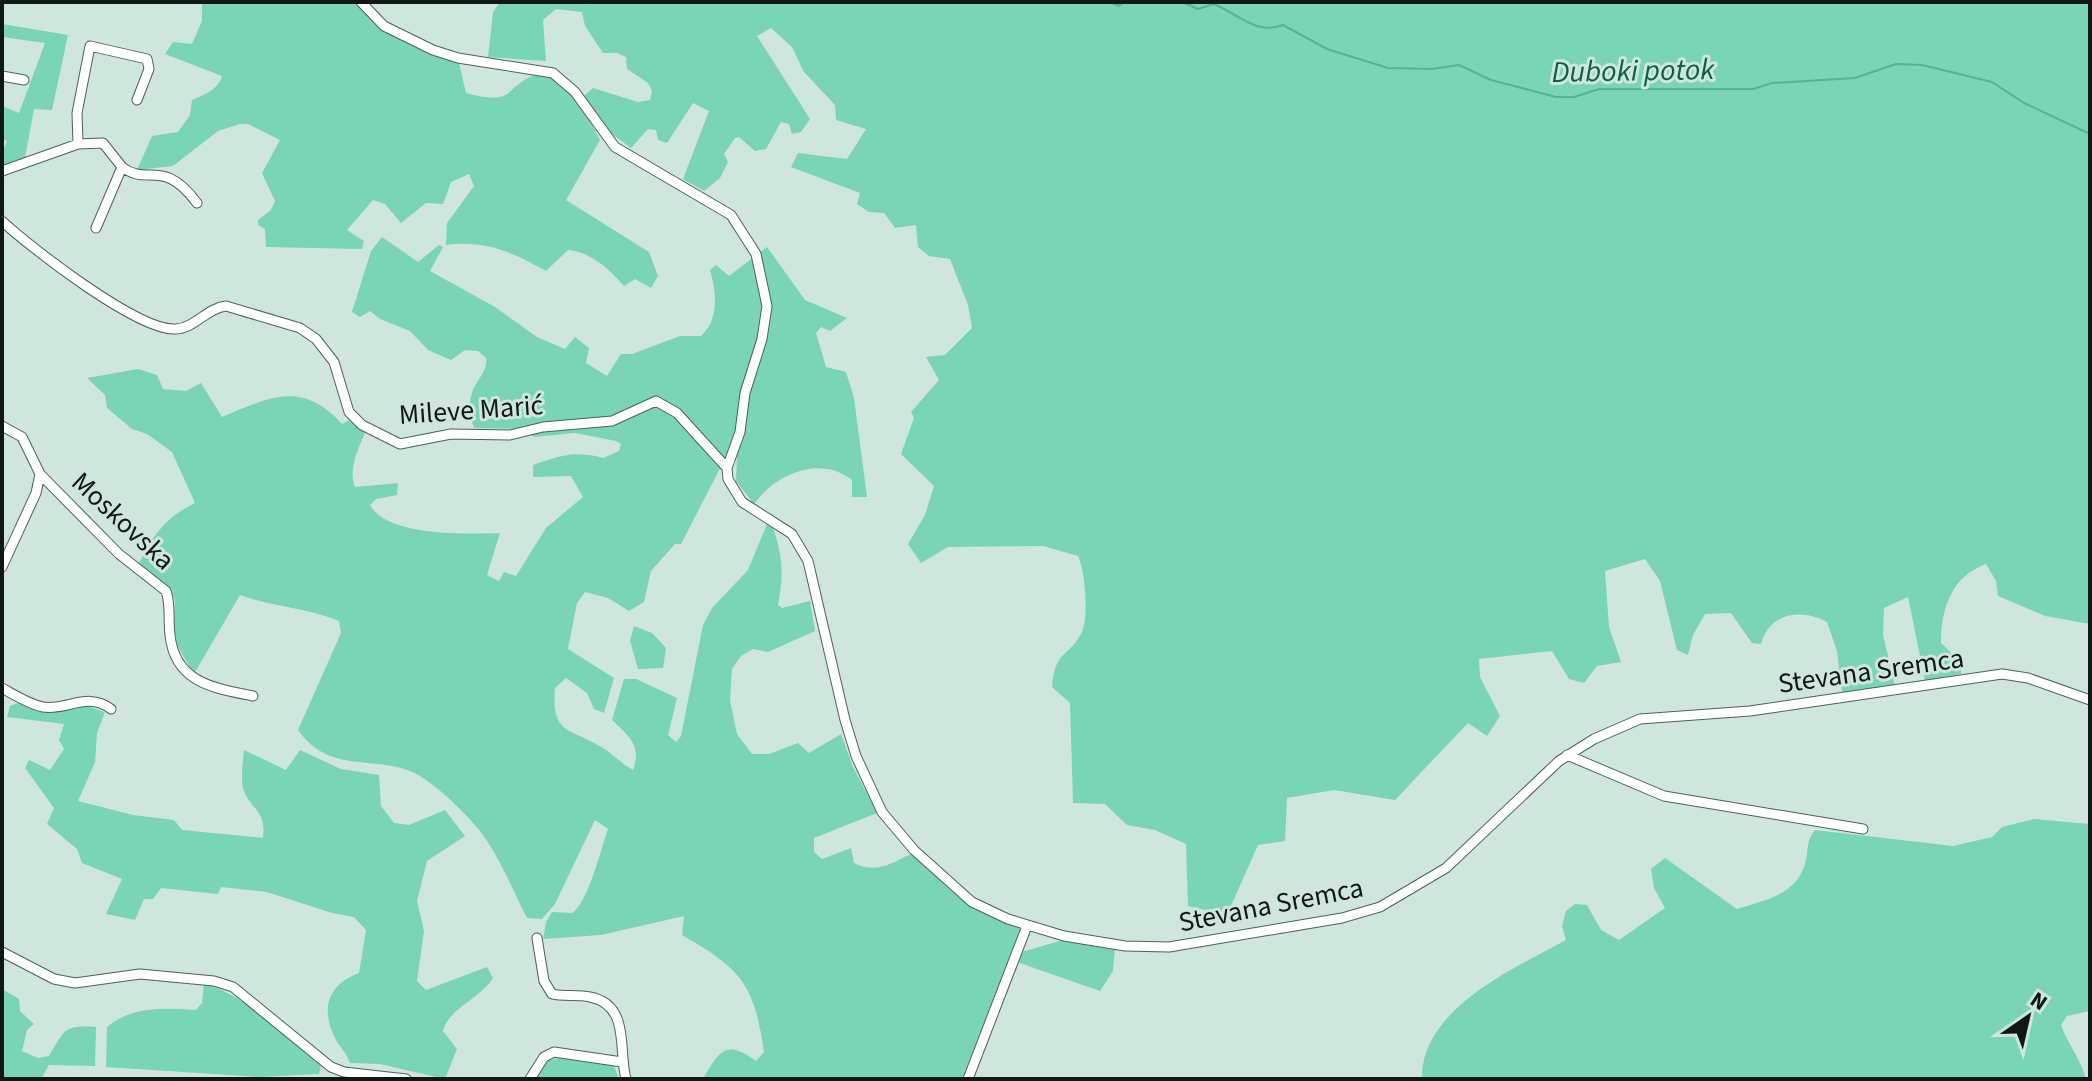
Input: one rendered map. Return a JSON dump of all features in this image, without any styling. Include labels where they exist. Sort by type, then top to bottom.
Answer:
[{"type":"street","points":[[361,2],[384,26],[433,50],[458,58],[553,73],[575,92],[615,147],[731,215],[741,226],[756,254],[767,306],[762,339],[745,393],[740,432],[727,468]]},
{"type":"street","points":[[78,144],[78,104],[90,46],[147,59],[149,69],[137,100]]},
{"type":"street","points":[[2,76],[24,80]]},
{"type":"street","points":[[2,171],[78,144],[103,143],[122,167],[131,173],[169,176],[185,188],[197,203]]},
{"type":"street","points":[[96,228],[122,167]]},
{"type":"street","name":"Mileve Marić","points":[[2,221],[89,288],[165,328],[181,329],[226,306],[300,328],[328,352],[349,412],[362,425],[400,444],[451,434],[510,435],[543,427],[612,421],[656,401],[677,413],[727,468]]},
{"type":"street","name":"Moskovska","points":[[2,426],[22,437],[40,474],[119,554],[166,591],[170,642],[178,662],[190,675],[203,685],[253,696]]},
{"type":"street","name":"Stevana Sremca","points":[[727,468],[732,490],[742,502],[792,534],[808,561],[845,720],[856,756],[882,812],[914,850],[972,902],[1027,926],[1125,946],[1169,947],[1342,918],[1380,907],[1446,868],[1567,755],[1640,719],[1750,711],[2002,674],[2028,678],[2090,700]]},
{"type":"street","name":"Moskovska","points":[[2,567],[36,493],[40,474]]},
{"type":"street","points":[[2,688],[46,708],[81,700],[103,703],[111,709]]},
{"type":"street","points":[[1567,755],[1664,796],[1863,829]]},
{"type":"street","points":[[968,1079],[1027,926]]},
{"type":"street","points":[[537,938],[544,981],[552,994],[594,997],[610,1007],[623,1035],[622,1062],[626,1079]]},
{"type":"street","points":[[2,952],[54,979],[75,983],[140,974],[214,981],[233,987],[331,1067],[344,1072],[406,1079]]},
{"type":"street","points":[[530,1079],[544,1057],[554,1052],[622,1062]]},
{"type":"green space","points":[[202,2],[360,2],[393,33],[459,63],[466,93],[483,97],[502,96],[539,73],[549,77],[575,100],[600,140],[566,200],[649,252],[658,276],[651,288],[635,279],[624,286],[599,262],[576,251],[568,250],[546,271],[498,249],[473,244],[446,245],[447,223],[474,186],[469,174],[451,182],[443,204],[426,203],[401,223],[385,204],[373,200],[347,230],[364,241],[362,249],[266,247],[265,229],[258,225],[258,220],[271,210],[275,201],[262,173],[280,140],[248,124],[218,131],[173,166],[137,170],[152,136],[178,132],[190,115],[192,100],[218,85],[222,76],[165,54],[173,42],[192,44],[202,21]]},
{"type":"green space","points":[[500,2],[2090,2],[2090,624],[2045,616],[1998,596],[1996,581],[1986,564],[1974,569],[1957,585],[1943,618],[1941,643],[1961,662],[1961,674],[1925,681],[1908,597],[1884,608],[1883,635],[1895,686],[1842,693],[1837,651],[1827,622],[1807,615],[1787,616],[1771,626],[1761,644],[1752,643],[1731,613],[1705,614],[1693,635],[1688,655],[1677,650],[1660,581],[1645,559],[1605,571],[1609,627],[1621,662],[1597,666],[1584,683],[1569,679],[1552,651],[1479,659],[1480,677],[1500,716],[1487,736],[1468,723],[1395,800],[1334,790],[1287,798],[1285,841],[1258,845],[1227,915],[1188,906],[1186,844],[1155,830],[1127,825],[1105,804],[1073,803],[1070,703],[1052,687],[1059,660],[1077,640],[1084,625],[1085,594],[1078,556],[1043,546],[948,547],[921,563],[908,544],[925,515],[934,486],[901,454],[914,418],[911,412],[939,380],[926,357],[945,355],[972,328],[968,305],[950,259],[929,256],[918,247],[916,225],[895,228],[884,213],[869,212],[857,204],[860,193],[791,167],[798,153],[847,159],[866,129],[836,120],[835,105],[804,72],[792,47],[771,28],[757,36],[810,119],[801,132],[792,134],[789,124],[781,122],[766,149],[755,151],[739,137],[735,138],[724,154],[728,162],[720,178],[704,191],[683,179],[709,111],[693,103],[667,143],[658,140],[656,130],[648,129],[631,148],[612,134],[584,96],[593,88],[638,102],[650,100],[652,91],[648,83],[627,69],[626,57],[603,53],[585,26],[582,12],[556,9],[543,20],[546,61],[488,57],[493,12]]},
{"type":"green space","points":[[2,24],[68,35],[52,110],[34,109],[25,158],[2,167],[2,153],[7,141],[2,138],[2,106],[19,113],[45,43],[2,37]]},
{"type":"green space","points":[[382,237],[418,262],[439,245],[443,247],[430,271],[495,307],[537,337],[565,349],[575,337],[589,348],[586,363],[607,376],[621,354],[632,354],[680,336],[701,336],[714,313],[715,296],[710,270],[716,265],[729,276],[767,247],[805,300],[847,318],[830,331],[821,327],[816,333],[826,367],[846,372],[854,398],[867,497],[852,497],[852,480],[840,473],[813,468],[787,476],[763,493],[754,504],[736,481],[737,457],[728,453],[681,544],[675,544],[651,571],[644,602],[629,611],[608,598],[585,592],[577,603],[568,649],[614,678],[604,713],[594,709],[587,693],[566,678],[555,688],[556,715],[565,728],[603,748],[633,770],[635,748],[612,720],[624,679],[636,679],[677,698],[668,735],[676,742],[681,736],[703,625],[712,608],[748,570],[767,524],[771,523],[781,564],[778,605],[782,608],[810,601],[815,631],[768,652],[753,649],[741,656],[732,669],[730,700],[737,734],[752,754],[769,754],[798,743],[809,753],[841,734],[853,767],[877,813],[814,838],[814,852],[822,859],[851,848],[854,863],[869,868],[883,866],[911,854],[974,909],[1021,929],[962,1079],[703,1079],[724,1051],[737,1050],[756,1061],[764,1052],[755,1009],[741,980],[718,958],[682,935],[684,916],[601,935],[543,939],[546,922],[552,912],[572,913],[578,907],[593,875],[608,829],[595,820],[555,904],[542,919],[527,918],[487,841],[441,792],[410,771],[336,758],[310,743],[298,730],[341,633],[339,621],[240,595],[194,674],[178,647],[174,631],[175,601],[171,590],[139,563],[161,528],[195,503],[172,452],[147,434],[132,429],[107,408],[105,395],[87,378],[138,369],[157,375],[163,389],[186,391],[201,383],[222,417],[255,403],[285,396],[313,402],[342,424],[349,420],[365,433],[353,467],[355,487],[398,483],[397,495],[376,499],[370,505],[379,515],[393,523],[429,531],[500,533],[487,575],[499,581],[504,572],[516,576],[546,528],[583,497],[571,476],[533,477],[533,465],[568,455],[603,458],[619,451],[621,444],[616,441],[575,433],[534,437],[522,429],[474,428],[470,402],[486,358],[478,351],[465,350],[451,360],[428,350],[410,331],[380,319],[370,311],[360,317],[352,312],[371,251]]},
{"type":"green space","points":[[634,626],[652,633],[666,648],[663,668],[638,669],[630,641]]},
{"type":"green space","points":[[18,703],[45,713],[81,704],[105,712],[97,733],[95,762],[78,801],[133,815],[174,820],[182,830],[263,838],[261,816],[243,787],[244,750],[286,770],[300,750],[341,769],[379,775],[381,806],[394,823],[409,825],[445,810],[465,836],[427,861],[417,901],[424,931],[417,981],[426,990],[487,967],[493,978],[446,1023],[443,1031],[457,1049],[445,1079],[380,1064],[350,1063],[336,1040],[328,1019],[330,1000],[340,984],[359,973],[366,930],[354,917],[267,892],[221,887],[218,894],[161,888],[153,899],[144,899],[135,920],[106,914],[122,879],[82,863],[77,849],[47,824],[54,808],[25,768],[29,760],[50,770],[64,749],[59,740],[64,724],[7,717],[10,706]]},
{"type":"green space","points":[[2034,819],[2090,824],[2090,1011],[2067,1016],[2061,1025],[2086,1079],[1422,1079],[1426,1054],[1437,1032],[1453,1012],[1497,978],[1566,940],[1562,926],[1566,911],[1575,904],[1587,905],[1601,930],[1619,940],[1665,908],[1654,888],[1651,869],[1665,858],[1737,909],[1780,894],[1796,881],[1815,830],[1953,846],[1992,837],[2002,827]]},
{"type":"green space","points":[[1066,939],[1115,947],[1113,971],[1100,991],[1017,962],[1022,952]]},
{"type":"green space","points":[[204,984],[234,996],[265,1018],[321,1066],[319,1074],[259,1077],[106,1067],[107,1027],[138,1012],[196,1010],[202,1003]]},
{"type":"green space","points":[[2,989],[19,999],[20,1011],[34,1024],[27,1030],[22,1051],[38,1058],[49,1056],[66,1031],[77,1027],[96,1027],[95,1066],[49,1065],[41,1079],[2,1079]]},
{"type":"green space","points":[[563,1057],[614,1066],[619,1079],[535,1079],[547,1061]]},
{"type":"waterway","name":"Duboki potok","points":[[1110,2],[1119,6],[1124,2]]},
{"type":"waterway","name":"Duboki potok","points":[[1182,2],[1198,9],[1214,4],[1256,26],[1283,25],[1327,49],[1388,68],[1431,69],[1459,65],[1491,80],[1556,97],[1574,97],[1599,89],[1753,89],[1772,83],[1855,78],[1896,64],[1922,65],[1992,82],[2024,103],[2090,134]]}]
